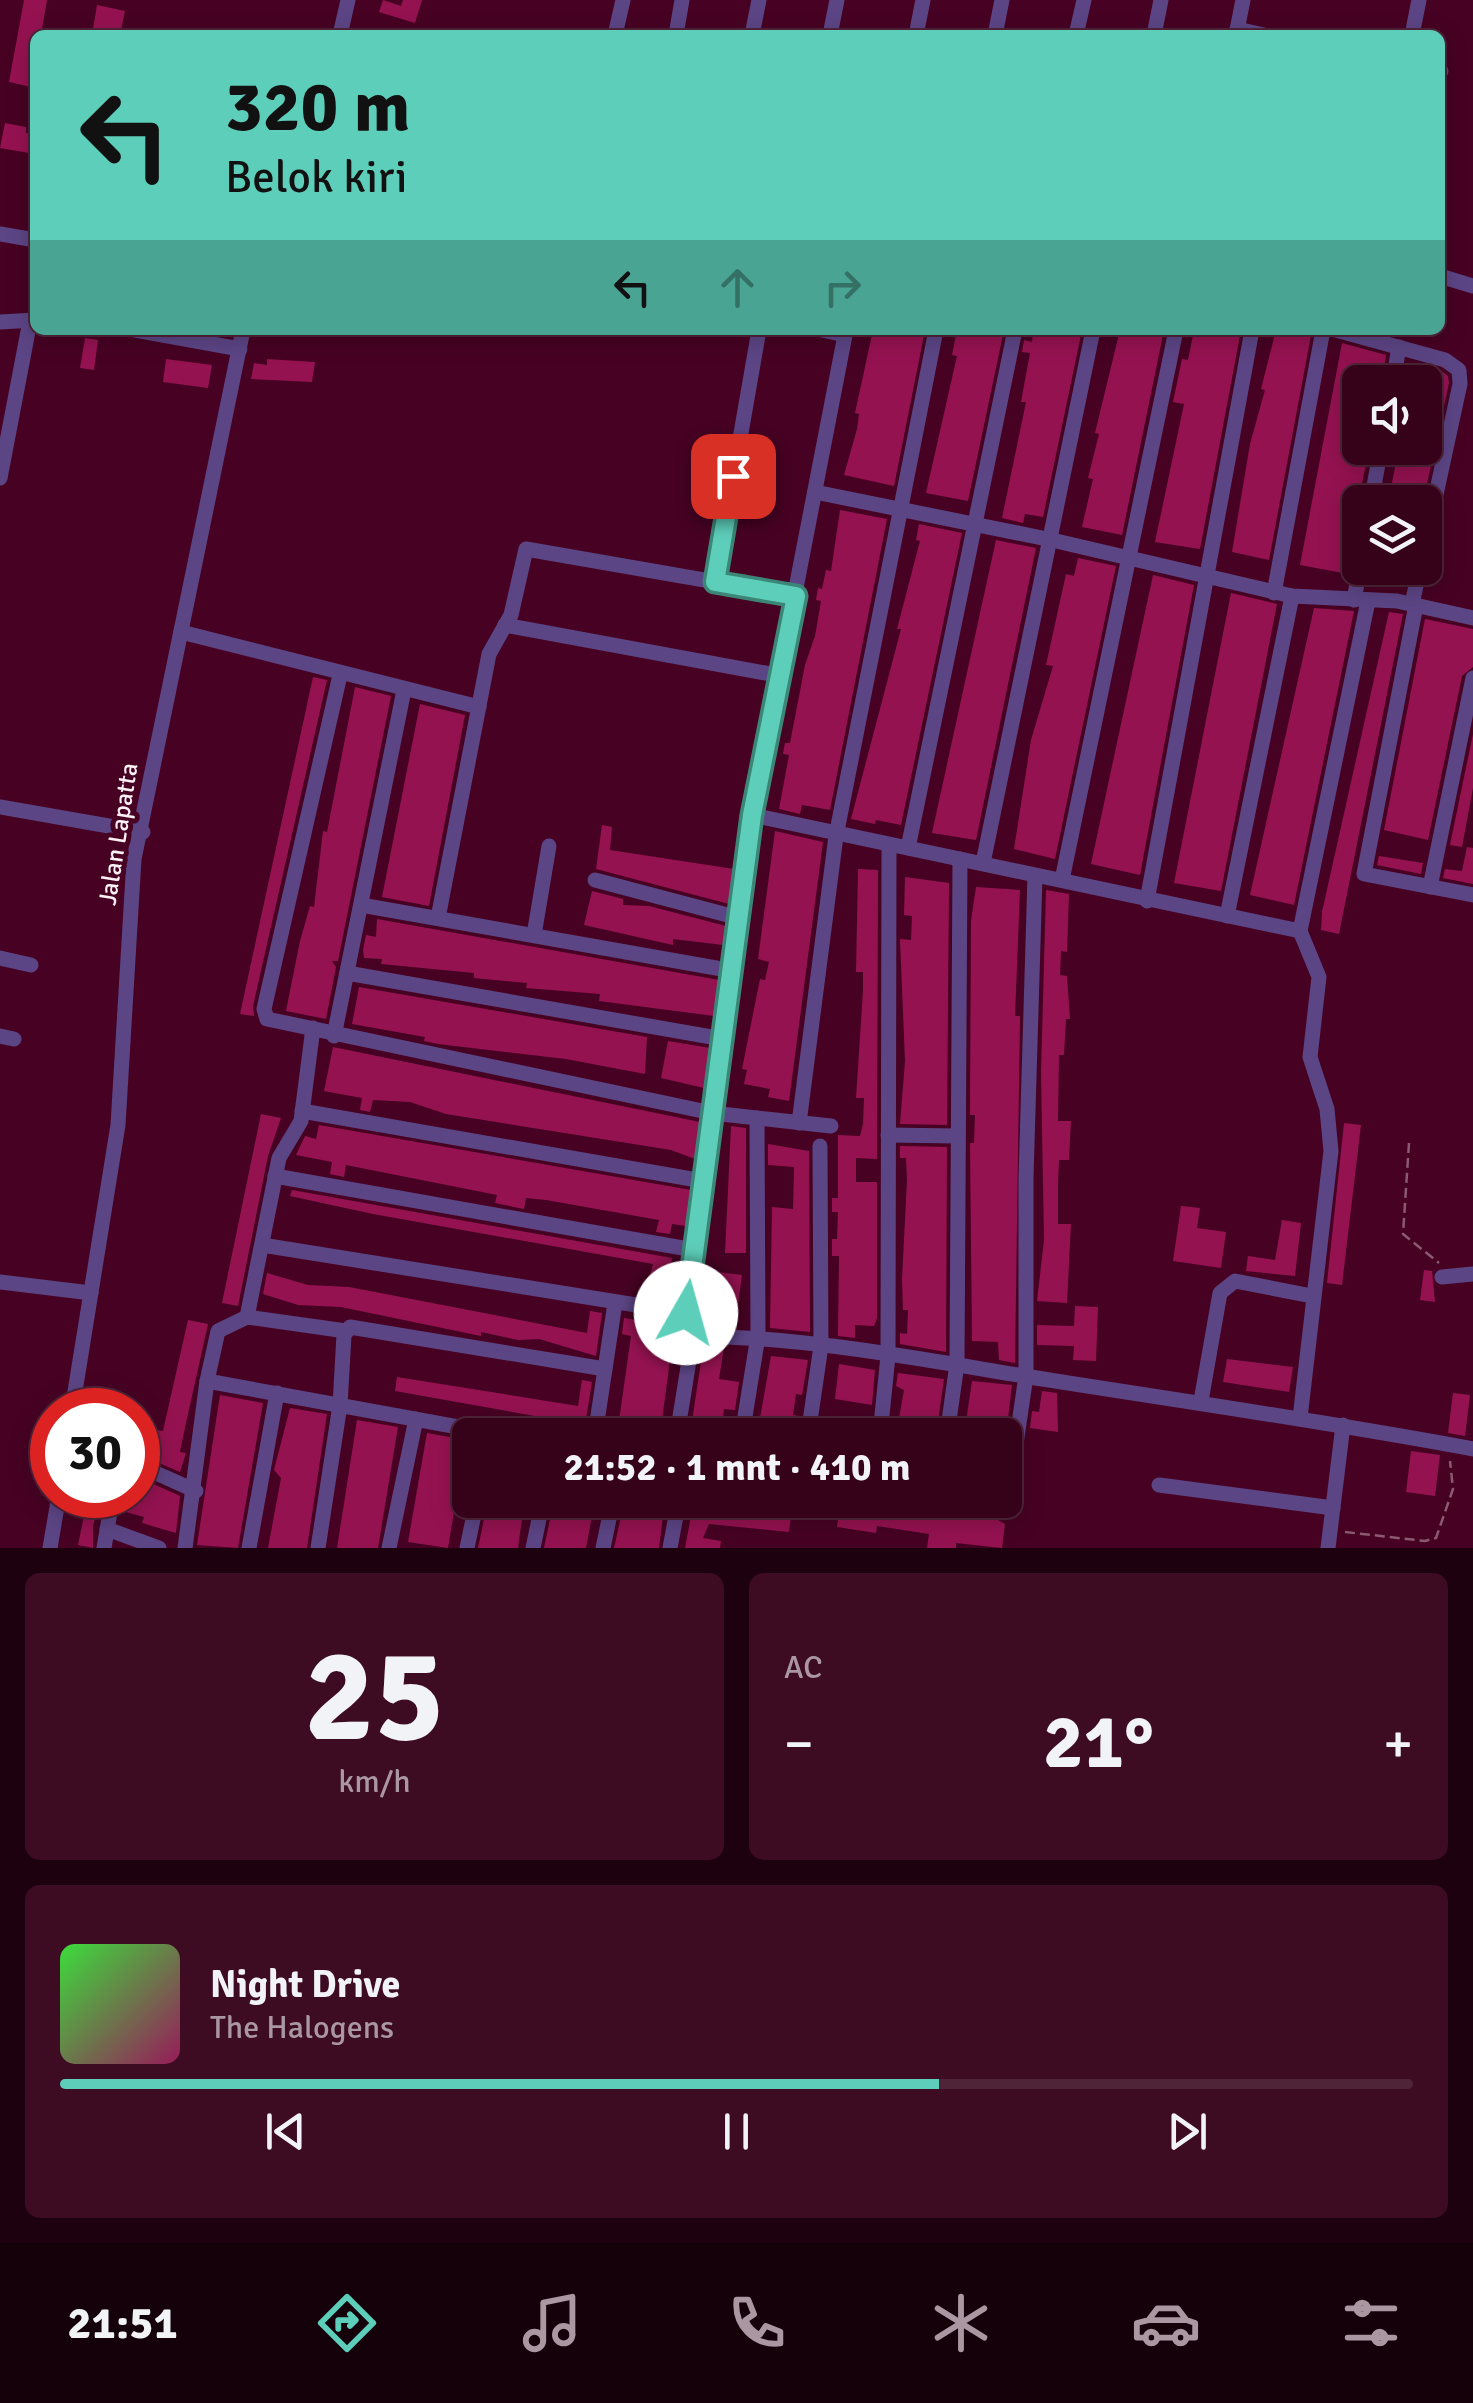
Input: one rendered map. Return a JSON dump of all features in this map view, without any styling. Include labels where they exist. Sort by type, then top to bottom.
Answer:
[{"type":"street","points":[[341,30],[348,0]]},
{"type":"street","points":[[616,30],[624,0]]},
{"type":"street","points":[[677,30],[682,0]]},
{"type":"street","points":[[753,30],[759,0]]},
{"type":"street","points":[[831,30],[836,0]]},
{"type":"street","points":[[917,30],[923,0]]},
{"type":"street","points":[[996,30],[1002,0]]},
{"type":"street","points":[[1077,30],[1084,0]]},
{"type":"street","points":[[1155,30],[1161,0]]},
{"type":"street","points":[[1237,30],[1243,0]]},
{"type":"street","points":[[1413,30],[1419,0]]},
{"type":"street","points":[[0,234],[30,239]]},
{"type":"street","points":[[1445,278],[1473,286]]},
{"type":"street","points":[[0,322],[30,320]]},
{"type":"street","points":[[0,478],[30,330]]},
{"type":"street","points":[[163,335],[240,349]]},
{"type":"street","name":"Jalan Lapatta","points":[[76,1388],[118,1125],[132,883],[241,335]]},
{"type":"street","points":[[715,582],[758,335]]},
{"type":"street","points":[[680,1418],[693,1336],[686,1313],[752,815],[844,335]]},
{"type":"street","points":[[799,1123],[836,836],[935,335]]},
{"type":"street","points":[[908,848],[1014,335]]},
{"type":"street","points":[[983,863],[1092,335]]},
{"type":"street","points":[[1062,880],[1175,335]]},
{"type":"street","points":[[1146,901],[1251,335]]},
{"type":"street","points":[[1274,593],[1322,335]]},
{"type":"street","points":[[1355,335],[1445,360],[1459,370],[1460,384],[1438,485]]},
{"type":"street","points":[[1396,365],[1399,347]]},
{"type":"street","points":[[815,492],[1052,540],[1274,593],[1414,604],[1473,618]]},
{"type":"street","points":[[438,918],[489,654],[505,625],[526,549],[796,596]]},
{"type":"street","points":[[1300,1418],[1331,1151],[1328,1109],[1310,1058],[1318,971],[1300,931],[1361,601],[1361,585]]},
{"type":"street","points":[[1417,585],[1364,874],[1473,895]]},
{"type":"street","points":[[1227,916],[1292,596]]},
{"type":"street","points":[[505,625],[781,676]]},
{"type":"street","points":[[181,632],[479,707]]},
{"type":"street","points":[[340,675],[264,1010],[269,1020],[712,1114],[831,1126]]},
{"type":"street","points":[[1430,887],[1469,720],[1473,678]]},
{"type":"street","points":[[334,1036],[404,690]]},
{"type":"street","points":[[0,807],[143,832]]},
{"type":"street","points":[[752,815],[836,836],[960,858],[1300,931]]},
{"type":"street","points":[[882,1418],[888,1356],[890,844]]},
{"type":"street","points":[[534,935],[549,846]]},
{"type":"street","points":[[949,1418],[957,1364],[960,858]]},
{"type":"street","points":[[1019,1418],[1026,1376],[1026,1178],[1034,876]]},
{"type":"street","points":[[595,880],[739,918]]},
{"type":"street","points":[[361,904],[733,971]]},
{"type":"street","points":[[0,958],[32,965]]},
{"type":"street","points":[[347,974],[723,1040]]},
{"type":"street","points":[[246,1318],[282,1150],[302,1111],[313,1028]]},
{"type":"street","points":[[302,1111],[703,1181]]},
{"type":"street","points":[[745,1418],[758,1336],[757,1118]]},
{"type":"street","points":[[888,1135],[956,1136]]},
{"type":"street","points":[[810,1418],[821,1346],[820,1146]]},
{"type":"street","points":[[275,1176],[694,1250]]},
{"type":"street","points":[[262,1245],[686,1313]]},
{"type":"street","points":[[1447,1275],[1473,1274]]},
{"type":"street","points":[[0,1282],[92,1293]]},
{"type":"street","points":[[1201,1400],[1220,1293],[1226,1284],[1234,1282],[1312,1296]]},
{"type":"street","points":[[597,1418],[615,1302]]},
{"type":"street","points":[[185,1548],[196,1490],[207,1381],[218,1331],[246,1318],[346,1331],[354,1327],[604,1369]]},
{"type":"street","points":[[318,1548],[340,1405],[346,1331]]},
{"type":"street","points":[[693,1336],[758,1336],[957,1364],[1201,1400],[1473,1449]]},
{"type":"street","points":[[207,1381],[452,1426]]},
{"type":"street","points":[[250,1548],[277,1393]]},
{"type":"street","points":[[390,1548],[416,1420]]},
{"type":"street","points":[[1328,1548],[1343,1425]]},
{"type":"street","points":[[160,1475],[196,1490]]},
{"type":"street","points":[[1159,1485],[1333,1508]]},
{"type":"street","points":[[50,1548],[55,1518]]},
{"type":"street","points":[[104,1548],[109,1518]]},
{"type":"street","points":[[467,1548],[473,1518]]},
{"type":"street","points":[[534,1548],[540,1518]]},
{"type":"street","points":[[603,1548],[609,1518]]},
{"type":"street","points":[[670,1548],[676,1518]]},
{"type":"street","points":[[107,1528],[159,1548]]},
{"type":"path","points":[[1408,1144],[1403,1234],[1447,1275]]},
{"type":"path","points":[[1331,1531],[1425,1541],[1436,1538],[1453,1489],[1450,1460],[1454,1445]]},
{"type":"building","points":[[24,0],[47,0],[42,30],[30,30],[30,87],[9,82]]},
{"type":"building","points":[[383,0],[401,6],[403,0],[422,0],[415,23],[379,12]]},
{"type":"building","points":[[97,5],[125,11],[121,30],[93,30]]},
{"type":"building","points":[[5,123],[26,127],[30,153],[0,148]]},
{"type":"building","points":[[872,335],[924,335],[894,486],[844,475],[857,429],[859,414],[855,413]]},
{"type":"building","points":[[956,335],[1003,335],[968,501],[926,493],[957,356],[952,355]]},
{"type":"building","points":[[1033,335],[1081,335],[1043,517],[1025,514],[1023,523],[1002,518],[1026,402],[1021,402],[1030,353],[1022,352],[1024,340],[1032,342]]},
{"type":"building","points":[[1119,335],[1163,335],[1122,535],[1082,527],[1093,479],[1088,478],[1099,434],[1095,433]]},
{"type":"building","points":[[1193,335],[1240,335],[1200,549],[1155,542],[1184,404],[1173,402],[1182,359],[1188,360]]},
{"type":"building","points":[[1275,335],[1311,335],[1269,560],[1232,552],[1250,444],[1265,390],[1261,389]]},
{"type":"building","points":[[85,338],[98,340],[94,370],[80,368]]},
{"type":"building","points":[[1342,343],[1386,355],[1385,365],[1342,365],[1342,465],[1366,465],[1362,485],[1342,485],[1342,573],[1300,565]]},
{"type":"building","points":[[166,359],[212,365],[208,388],[163,382]]},
{"type":"building","points":[[267,359],[315,362],[312,382],[251,379],[254,363],[267,365]]},
{"type":"building","points":[[1442,372],[1449,383],[1442,415]]},
{"type":"building","points":[[1396,465],[1431,465],[1427,485],[1391,485]]},
{"type":"building","points":[[840,510],[887,519],[830,810],[802,805],[800,814],[779,809],[789,755],[783,754],[785,743],[790,743],[805,665],[815,636],[821,601],[816,600],[818,588],[822,589],[826,570],[831,571]]},
{"type":"building","points":[[919,524],[962,533],[901,825],[876,820],[875,824],[851,819],[901,629],[897,629],[920,541],[916,540]]},
{"type":"building","points":[[996,540],[1036,548],[976,840],[932,833]]},
{"type":"building","points":[[1078,558],[1116,566],[1055,859],[1014,849],[1031,740],[1053,666],[1046,665],[1066,574],[1074,576]]},
{"type":"building","points":[[1153,575],[1194,585],[1140,875],[1091,864]]},
{"type":"building","points":[[1231,593],[1277,604],[1221,891],[1174,883]]},
{"type":"building","points":[[1314,608],[1354,611],[1294,905],[1250,895]]},
{"type":"building","points":[[1389,612],[1403,614],[1339,934],[1321,930],[1322,912]]},
{"type":"building","points":[[1425,619],[1473,629],[1473,667],[1462,676],[1428,840],[1384,830]]},
{"type":"building","points":[[313,677],[327,680],[253,1006],[254,1016],[240,1014]]},
{"type":"building","points":[[355,687],[391,696],[338,961],[332,961],[336,967],[326,1019],[286,1011],[300,941],[310,906],[314,907],[323,831],[327,832]]},
{"type":"building","points":[[420,704],[465,715],[429,906],[382,897]]},
{"type":"building","points":[[1473,734],[1473,788],[1462,847],[1450,845]]},
{"type":"building","points":[[602,825],[612,827],[610,850],[734,869],[729,904],[596,869]]},
{"type":"building","points":[[775,831],[823,842],[789,1101],[768,1097],[770,1089],[744,1084],[747,1070],[742,1069],[760,979],[765,980],[769,962],[758,959]]},
{"type":"building","points":[[1467,847],[1473,848],[1473,884],[1443,878],[1445,869],[1462,871]]},
{"type":"building","points":[[1379,856],[1423,863],[1421,874],[1377,865]]},
{"type":"building","points":[[858,869],[878,870],[877,1159],[856,1158],[856,1182],[877,1182],[877,1318],[874,1326],[855,1325],[855,1338],[838,1336],[839,1256],[832,1256],[832,1239],[837,1239],[838,1212],[832,1212],[832,1198],[838,1198],[838,1135],[860,1136],[863,1124],[864,1098],[856,1098],[863,991],[863,972],[856,972]]},
{"type":"building","points":[[905,877],[949,883],[947,1125],[900,1124],[905,1061],[900,939],[911,940],[912,916],[904,915]]},
{"type":"building","points":[[976,887],[1020,890],[1015,1016],[1020,1016],[1015,1363],[999,1360],[998,1342],[972,1341],[970,1143],[974,1143],[975,1115],[970,1115],[971,921]]},
{"type":"building","points":[[1046,890],[1069,894],[1067,952],[1061,951],[1060,975],[1067,976],[1070,1019],[1066,1019],[1064,1055],[1059,1055],[1058,1121],[1071,1121],[1069,1160],[1059,1160],[1058,1184],[1058,1224],[1071,1224],[1067,1303],[1037,1301],[1044,1240],[1041,1073]]},
{"type":"building","points":[[592,891],[623,899],[623,905],[649,906],[726,926],[723,945],[673,939],[673,945],[584,925]]},
{"type":"building","points":[[377,919],[719,980],[714,1016],[599,1001],[600,994],[526,988],[527,983],[474,978],[474,973],[381,964],[382,959],[364,958],[363,950],[366,935],[376,937]]},
{"type":"building","points":[[359,987],[647,1037],[645,1074],[566,1059],[438,1044],[424,1041],[425,1037],[352,1024]]},
{"type":"building","points":[[668,1041],[710,1048],[704,1088],[661,1078]]},
{"type":"building","points":[[333,1047],[700,1122],[695,1159],[671,1150],[446,1114],[410,1102],[373,1100],[370,1112],[360,1110],[362,1098],[324,1091]]},
{"type":"building","points":[[261,1114],[281,1118],[268,1156],[238,1306],[222,1303]]},
{"type":"building","points":[[1344,1123],[1361,1125],[1342,1285],[1327,1283]]},
{"type":"building","points":[[319,1125],[691,1190],[686,1226],[672,1224],[670,1234],[656,1232],[659,1220],[546,1200],[526,1198],[524,1209],[495,1203],[497,1195],[346,1165],[344,1177],[330,1174],[332,1162],[296,1155],[305,1136],[316,1139]]},
{"type":"building","points":[[731,1126],[746,1128],[746,1253],[725,1253]]},
{"type":"building","points":[[768,1144],[809,1151],[810,1332],[770,1328],[772,1207],[793,1209],[794,1167],[768,1165]]},
{"type":"building","points":[[900,1146],[947,1147],[946,1352],[900,1344],[900,1333],[907,1334],[908,1310],[903,1310],[902,1279],[906,1158],[900,1158]]},
{"type":"building","points":[[292,1190],[672,1258],[671,1265],[681,1266],[677,1294],[647,1288],[653,1264],[373,1214],[290,1196]]},
{"type":"building","points":[[1181,1206],[1200,1208],[1197,1228],[1226,1232],[1221,1268],[1173,1261]]},
{"type":"building","points":[[1282,1220],[1301,1223],[1295,1276],[1246,1271],[1248,1256],[1275,1260]]},
{"type":"building","points":[[1424,1270],[1432,1271],[1435,1302],[1420,1300]]},
{"type":"building","points":[[718,1272],[742,1275],[738,1305],[714,1301]]},
{"type":"building","points":[[267,1273],[308,1285],[349,1287],[587,1333],[590,1311],[602,1313],[596,1356],[539,1339],[518,1340],[481,1332],[481,1336],[341,1307],[298,1305],[263,1294]]},
{"type":"building","points":[[1075,1306],[1098,1307],[1096,1361],[1073,1360],[1074,1346],[1037,1345],[1037,1325],[1074,1326]]},
{"type":"building","points":[[624,1318],[677,1327],[676,1335],[681,1335],[678,1360],[670,1360],[662,1418],[619,1418],[631,1336],[622,1334]]},
{"type":"building","points":[[188,1320],[208,1324],[180,1452],[186,1453],[180,1472],[160,1463],[160,1430],[163,1431]]},
{"type":"building","points":[[703,1348],[724,1348],[719,1379],[739,1382],[735,1410],[724,1409],[723,1418],[693,1418]]},
{"type":"building","points":[[771,1356],[808,1360],[802,1395],[796,1394],[793,1415],[799,1418],[760,1418]]},
{"type":"building","points":[[1227,1359],[1293,1367],[1289,1392],[1223,1382]]},
{"type":"building","points":[[839,1364],[875,1370],[872,1405],[835,1399]]},
{"type":"building","points":[[898,1373],[944,1379],[938,1418],[899,1418],[904,1390],[896,1386]]},
{"type":"building","points":[[397,1377],[578,1406],[582,1380],[592,1382],[586,1418],[546,1418],[395,1391]]},
{"type":"building","points":[[972,1381],[1012,1385],[1008,1418],[967,1418]]},
{"type":"building","points":[[1042,1391],[1057,1393],[1058,1432],[1030,1428],[1032,1411],[1039,1412]]},
{"type":"building","points":[[1453,1393],[1470,1395],[1465,1436],[1448,1433]]},
{"type":"building","points":[[220,1395],[263,1403],[238,1548],[197,1545]]},
{"type":"building","points":[[290,1408],[327,1414],[307,1548],[268,1548],[281,1478],[274,1470]]},
{"type":"building","points":[[357,1420],[398,1427],[378,1548],[337,1548]]},
{"type":"building","points":[[427,1433],[452,1437],[453,1518],[448,1548],[408,1542]]},
{"type":"building","points":[[1411,1451],[1440,1455],[1435,1496],[1406,1492]]},
{"type":"building","points":[[160,1487],[180,1496],[176,1533],[142,1523],[144,1518],[160,1518]]},
{"type":"building","points":[[84,1518],[95,1518],[93,1548],[78,1545]]},
{"type":"building","points":[[484,1518],[522,1518],[518,1548],[478,1548]]},
{"type":"building","points":[[550,1518],[592,1518],[586,1548],[544,1548]]},
{"type":"building","points":[[621,1518],[663,1518],[659,1548],[614,1548]]},
{"type":"building","points":[[691,1518],[791,1518],[789,1532],[709,1524],[703,1538],[721,1541],[720,1548],[685,1548]]},
{"type":"building","points":[[838,1518],[960,1518],[998,1520],[1005,1524],[1002,1548],[956,1543],[956,1548],[927,1548],[929,1534],[877,1526],[876,1533],[837,1527]]},
{"type":"route","points":[[686,1313],[752,815],[796,596],[715,582],[733,476]]}]
